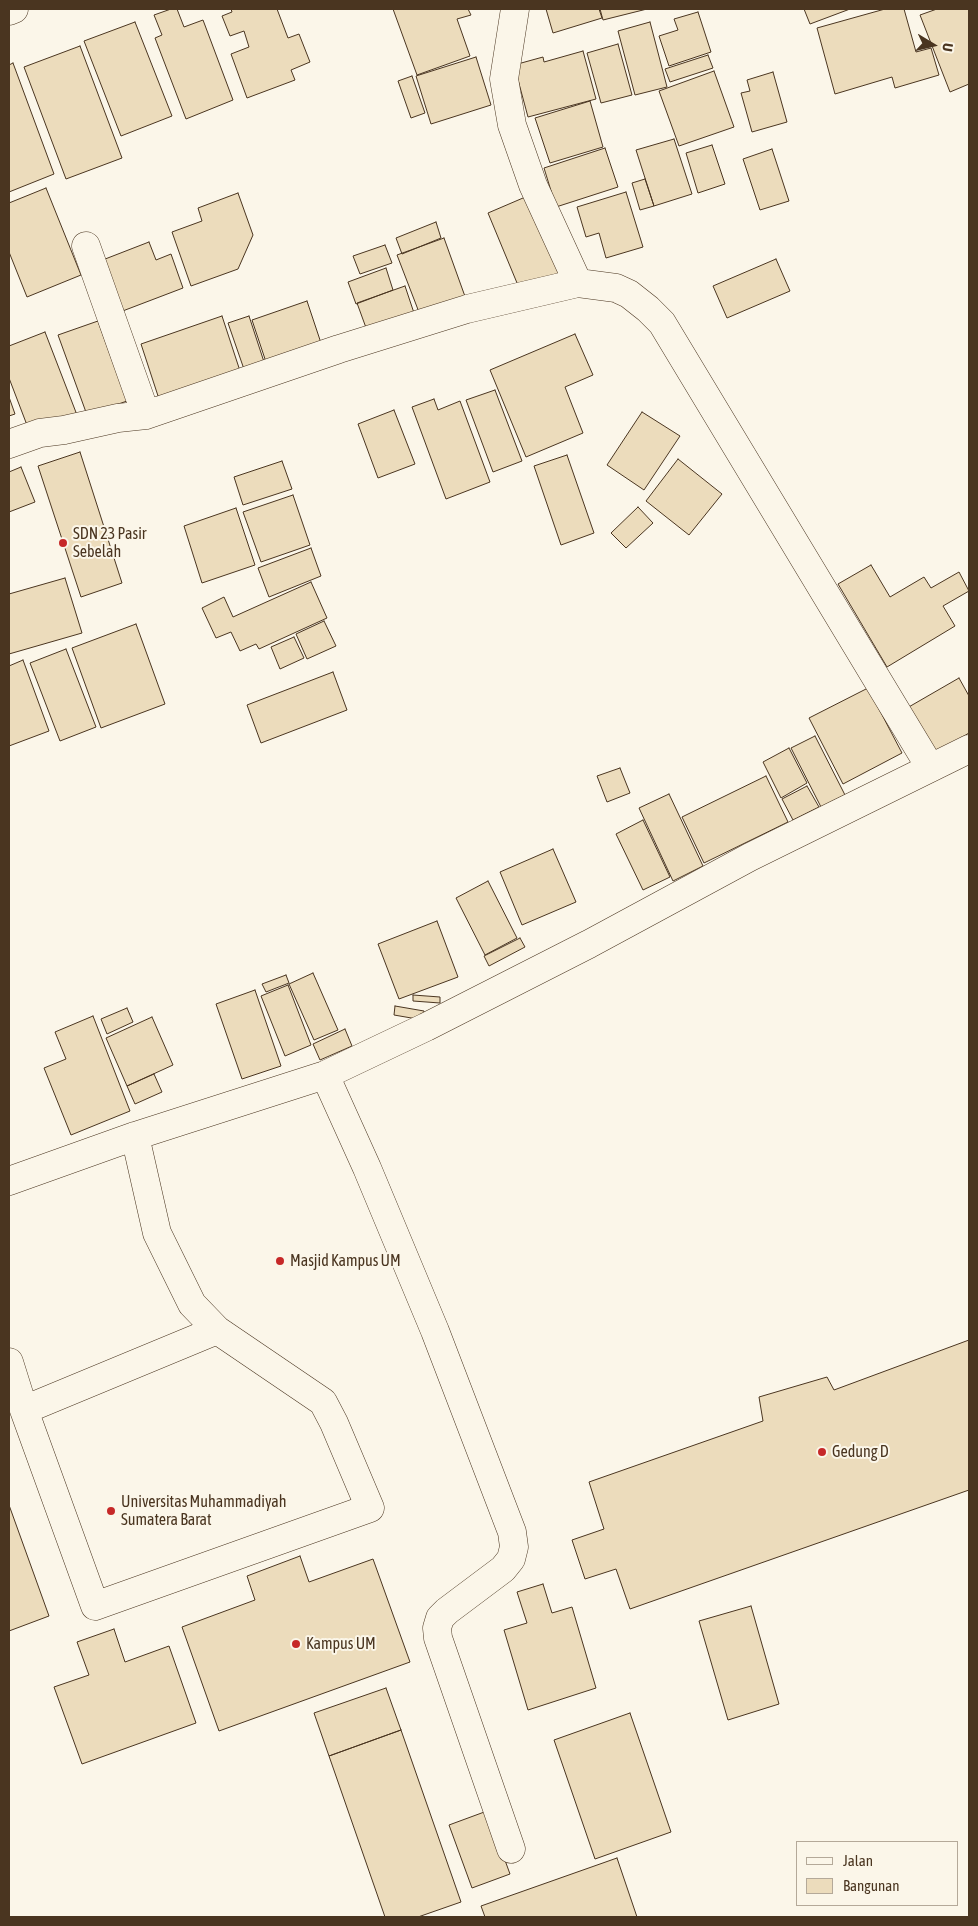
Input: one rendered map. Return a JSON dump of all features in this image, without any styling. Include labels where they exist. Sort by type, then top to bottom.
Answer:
[{"type":"street","points":[[9,11],[14,9]]},
{"type":"street","points":[[515,9],[504,79],[512,125],[532,185],[578,283]]},
{"type":"street","points":[[86,246],[146,415]]},
{"type":"street","points":[[9,444],[40,433],[64,430],[118,418],[146,415],[467,309],[578,283],[616,288],[629,294],[662,323],[930,767]]},
{"type":"street","points":[[9,1181],[135,1136],[325,1075],[426,1027],[580,949],[750,856],[969,748]]},
{"type":"street","points":[[325,1075],[367,1168],[435,1330],[512,1532],[514,1547],[511,1559],[503,1569],[446,1610],[440,1618],[437,1628],[438,1638],[511,1849]]},
{"type":"street","points":[[9,1362],[24,1410],[95,1606],[370,1508],[334,1423],[323,1402],[217,1330],[192,1304],[157,1233],[135,1136]]},
{"type":"street","points":[[24,1410],[217,1330]]},
{"type":"building","points":[[171,9],[177,9],[184,27],[203,20],[233,100],[186,119],[155,38],[162,35],[154,15]]},
{"type":"building","points":[[231,9],[277,9],[288,38],[299,34],[310,62],[291,70],[295,80],[247,98],[231,54],[249,47],[244,31],[230,36],[222,16],[232,12]]},
{"type":"building","points":[[393,9],[468,9],[471,15],[457,19],[470,56],[417,75]]},
{"type":"building","points":[[546,9],[599,9],[602,18],[553,33]]},
{"type":"building","points":[[600,9],[647,9],[603,20]]},
{"type":"building","points":[[804,9],[850,9],[810,24]]},
{"type":"building","points":[[885,9],[904,9],[916,52],[931,48],[939,75],[895,88],[892,77],[835,94],[817,28]]},
{"type":"building","points":[[937,9],[969,9],[969,84],[950,92],[920,15]]},
{"type":"building","points":[[698,12],[711,52],[669,66],[659,36],[678,30],[674,19]]},
{"type":"building","points":[[135,22],[172,116],[121,136],[84,41]]},
{"type":"building","points":[[650,22],[667,87],[635,95],[618,31]]},
{"type":"building","points":[[618,44],[632,95],[601,103],[587,53]]},
{"type":"building","points":[[80,46],[122,158],[66,179],[24,67]]},
{"type":"building","points":[[583,51],[596,99],[528,117],[514,65],[543,57],[544,62]]},
{"type":"building","points":[[708,55],[713,68],[670,82],[665,69]]},
{"type":"building","points":[[476,57],[491,105],[431,124],[416,76]]},
{"type":"building","points":[[13,63],[54,174],[9,192],[9,65]]},
{"type":"building","points":[[714,71],[734,127],[679,146],[659,91]]},
{"type":"building","points":[[773,72],[787,122],[752,132],[741,93],[750,91],[747,80]]},
{"type":"building","points":[[412,76],[425,113],[411,118],[398,81]]},
{"type":"building","points":[[590,101],[603,147],[550,163],[535,118]]},
{"type":"building","points":[[674,139],[692,194],[654,206],[636,150]]},
{"type":"building","points":[[712,145],[725,184],[698,193],[686,153]]},
{"type":"building","points":[[605,148],[618,187],[556,207],[544,168]]},
{"type":"building","points":[[772,149],[789,201],[760,210],[743,159]]},
{"type":"building","points":[[645,179],[654,206],[640,210],[632,183]]},
{"type":"building","points":[[46,188],[81,275],[27,297],[9,252],[9,203]]},
{"type":"building","points":[[626,192],[643,247],[606,258],[599,233],[586,237],[577,207]]},
{"type":"building","points":[[238,193],[253,235],[238,269],[191,286],[172,232],[202,221],[198,208]]},
{"type":"building","points":[[530,195],[564,277],[522,295],[488,213]]},
{"type":"building","points":[[436,222],[441,238],[402,254],[396,238]]},
{"type":"building","points":[[444,238],[467,302],[422,320],[397,255]]},
{"type":"building","points":[[149,242],[156,260],[171,254],[183,288],[120,312],[100,261]]},
{"type":"building","points":[[385,245],[392,263],[360,274],[353,256]]},
{"type":"building","points":[[776,259],[790,291],[727,318],[713,286]]},
{"type":"building","points":[[386,268],[393,290],[356,304],[348,282]]},
{"type":"building","points":[[405,286],[416,319],[369,336],[357,303]]},
{"type":"building","points":[[307,301],[323,349],[268,368],[252,320]]},
{"type":"building","points":[[222,316],[241,374],[160,402],[141,344]]},
{"type":"building","points":[[249,316],[266,368],[246,375],[228,323]]},
{"type":"building","points":[[98,321],[127,401],[87,415],[58,335]]},
{"type":"building","points":[[45,332],[77,415],[30,433],[9,378],[9,346]]},
{"type":"building","points":[[575,334],[593,375],[565,387],[583,433],[526,457],[490,370]]},
{"type":"building","points":[[495,390],[522,461],[493,472],[466,400]]},
{"type":"building","points":[[9,397],[15,414],[9,416]]},
{"type":"building","points":[[434,399],[438,410],[460,401],[490,482],[446,499],[412,407]]},
{"type":"building","points":[[394,410],[415,464],[378,478],[358,424]]},
{"type":"building","points":[[642,412],[680,436],[644,490],[607,465]]},
{"type":"building","points":[[80,452],[122,583],[81,597],[38,466]]},
{"type":"building","points":[[567,455],[594,533],[561,545],[534,466]]},
{"type":"building","points":[[678,459],[722,494],[689,535],[646,501]]},
{"type":"building","points":[[282,461],[292,489],[243,505],[234,477]]},
{"type":"building","points":[[21,467],[35,502],[9,512],[9,472]]},
{"type":"building","points":[[293,495],[310,545],[261,562],[243,512]]},
{"type":"building","points":[[638,507],[653,523],[626,548],[611,533]]},
{"type":"building","points":[[236,508],[255,565],[202,583],[184,526]]},
{"type":"building","points":[[311,548],[321,576],[269,597],[258,568]]},
{"type":"building","points":[[871,565],[890,597],[924,577],[931,588],[959,572],[969,591],[943,606],[955,626],[887,667],[838,584]]},
{"type":"building","points":[[65,578],[82,633],[9,654],[9,594]]},
{"type":"building","points":[[311,582],[327,618],[259,649],[256,644],[240,651],[231,632],[216,638],[202,608],[224,597],[233,617]]},
{"type":"building","points":[[324,621],[336,646],[307,659],[296,634]]},
{"type":"building","points":[[136,624],[165,704],[101,728],[72,648]]},
{"type":"building","points":[[294,637],[304,658],[280,669],[271,647]]},
{"type":"building","points":[[66,649],[96,727],[60,741],[30,663]]},
{"type":"building","points":[[23,660],[49,731],[9,746],[9,666]]},
{"type":"building","points":[[333,672],[347,710],[261,743],[247,705]]},
{"type":"building","points":[[959,678],[969,696],[969,733],[933,754],[907,708]]},
{"type":"building","points":[[868,688],[902,753],[843,784],[809,718]]},
{"type":"building","points":[[815,736],[845,795],[821,807],[791,748]]},
{"type":"building","points":[[789,748],[807,783],[781,798],[763,762]]},
{"type":"building","points":[[620,768],[630,793],[607,802],[597,776]]},
{"type":"building","points":[[766,776],[788,822],[704,863],[682,817]]},
{"type":"building","points":[[807,786],[819,807],[793,820],[782,799]]},
{"type":"building","points":[[669,794],[703,866],[673,881],[639,808]]},
{"type":"building","points":[[643,820],[670,877],[643,890],[616,834]]},
{"type":"building","points":[[553,849],[576,902],[522,925],[500,872]]},
{"type":"building","points":[[488,881],[517,938],[485,955],[456,898]]},
{"type":"building","points":[[437,921],[458,977],[399,999],[378,944]]},
{"type":"building","points":[[520,938],[525,947],[489,966],[484,956]]},
{"type":"building","points":[[313,973],[338,1030],[314,1040],[289,984]]},
{"type":"building","points":[[286,975],[289,983],[266,992],[262,984]]},
{"type":"building","points":[[288,985],[311,1045],[285,1056],[261,996]]},
{"type":"building","points":[[255,990],[281,1066],[242,1079],[216,1004]]},
{"type":"building","points":[[413,995],[440,997],[440,1003],[413,1001]]},
{"type":"building","points":[[395,1006],[424,1011],[423,1020],[394,1015]]},
{"type":"building","points":[[127,1008],[133,1022],[107,1034],[101,1019]]},
{"type":"building","points":[[93,1016],[130,1111],[71,1135],[44,1068],[66,1059],[55,1032]]},
{"type":"building","points":[[152,1017],[173,1065],[127,1086],[106,1038]]},
{"type":"building","points":[[345,1029],[352,1046],[320,1060],[313,1044]]},
{"type":"building","points":[[154,1074],[162,1092],[135,1104],[127,1086]]},
{"type":"building","name":"Gedung D","points":[[969,1340],[969,1490],[630,1609],[616,1569],[585,1579],[572,1540],[604,1529],[589,1482],[763,1421],[759,1397],[827,1377],[834,1390]]},
{"type":"building","points":[[9,1505],[49,1616],[9,1631]]},
{"type":"building","name":"Kampus UM","points":[[300,1556],[309,1582],[373,1559],[410,1662],[219,1731],[182,1627],[255,1600],[247,1576]]},
{"type":"building","points":[[543,1584],[552,1613],[572,1607],[596,1688],[528,1710],[504,1630],[527,1623],[517,1592]]},
{"type":"building","points":[[751,1606],[779,1704],[728,1720],[699,1621]]},
{"type":"building","points":[[114,1629],[125,1662],[169,1646],[196,1723],[82,1764],[54,1687],[89,1675],[77,1642]]},
{"type":"building","points":[[386,1688],[401,1730],[329,1756],[314,1713]]},
{"type":"building","points":[[630,1713],[671,1832],[595,1859],[554,1740]]},
{"type":"building","points":[[401,1730],[461,1902],[418,1917],[385,1917],[329,1756]]},
{"type":"building","points":[[487,1811],[510,1874],[472,1888],[449,1825]]},
{"type":"building","points":[[617,1858],[637,1917],[485,1917],[481,1906]]},
{"type":"place","name":"SDN 23 Pasir Sebelah","points":[[63,543]]},
{"type":"place","name":"Masjid Kampus UM","points":[[280,1261]]},
{"type":"place","name":"Gedung D","points":[[822,1452]]},
{"type":"place","name":"Universitas Muhammadiyah Sumatera Barat","points":[[111,1511]]},
{"type":"place","name":"Kampus UM","points":[[296,1644]]}]
